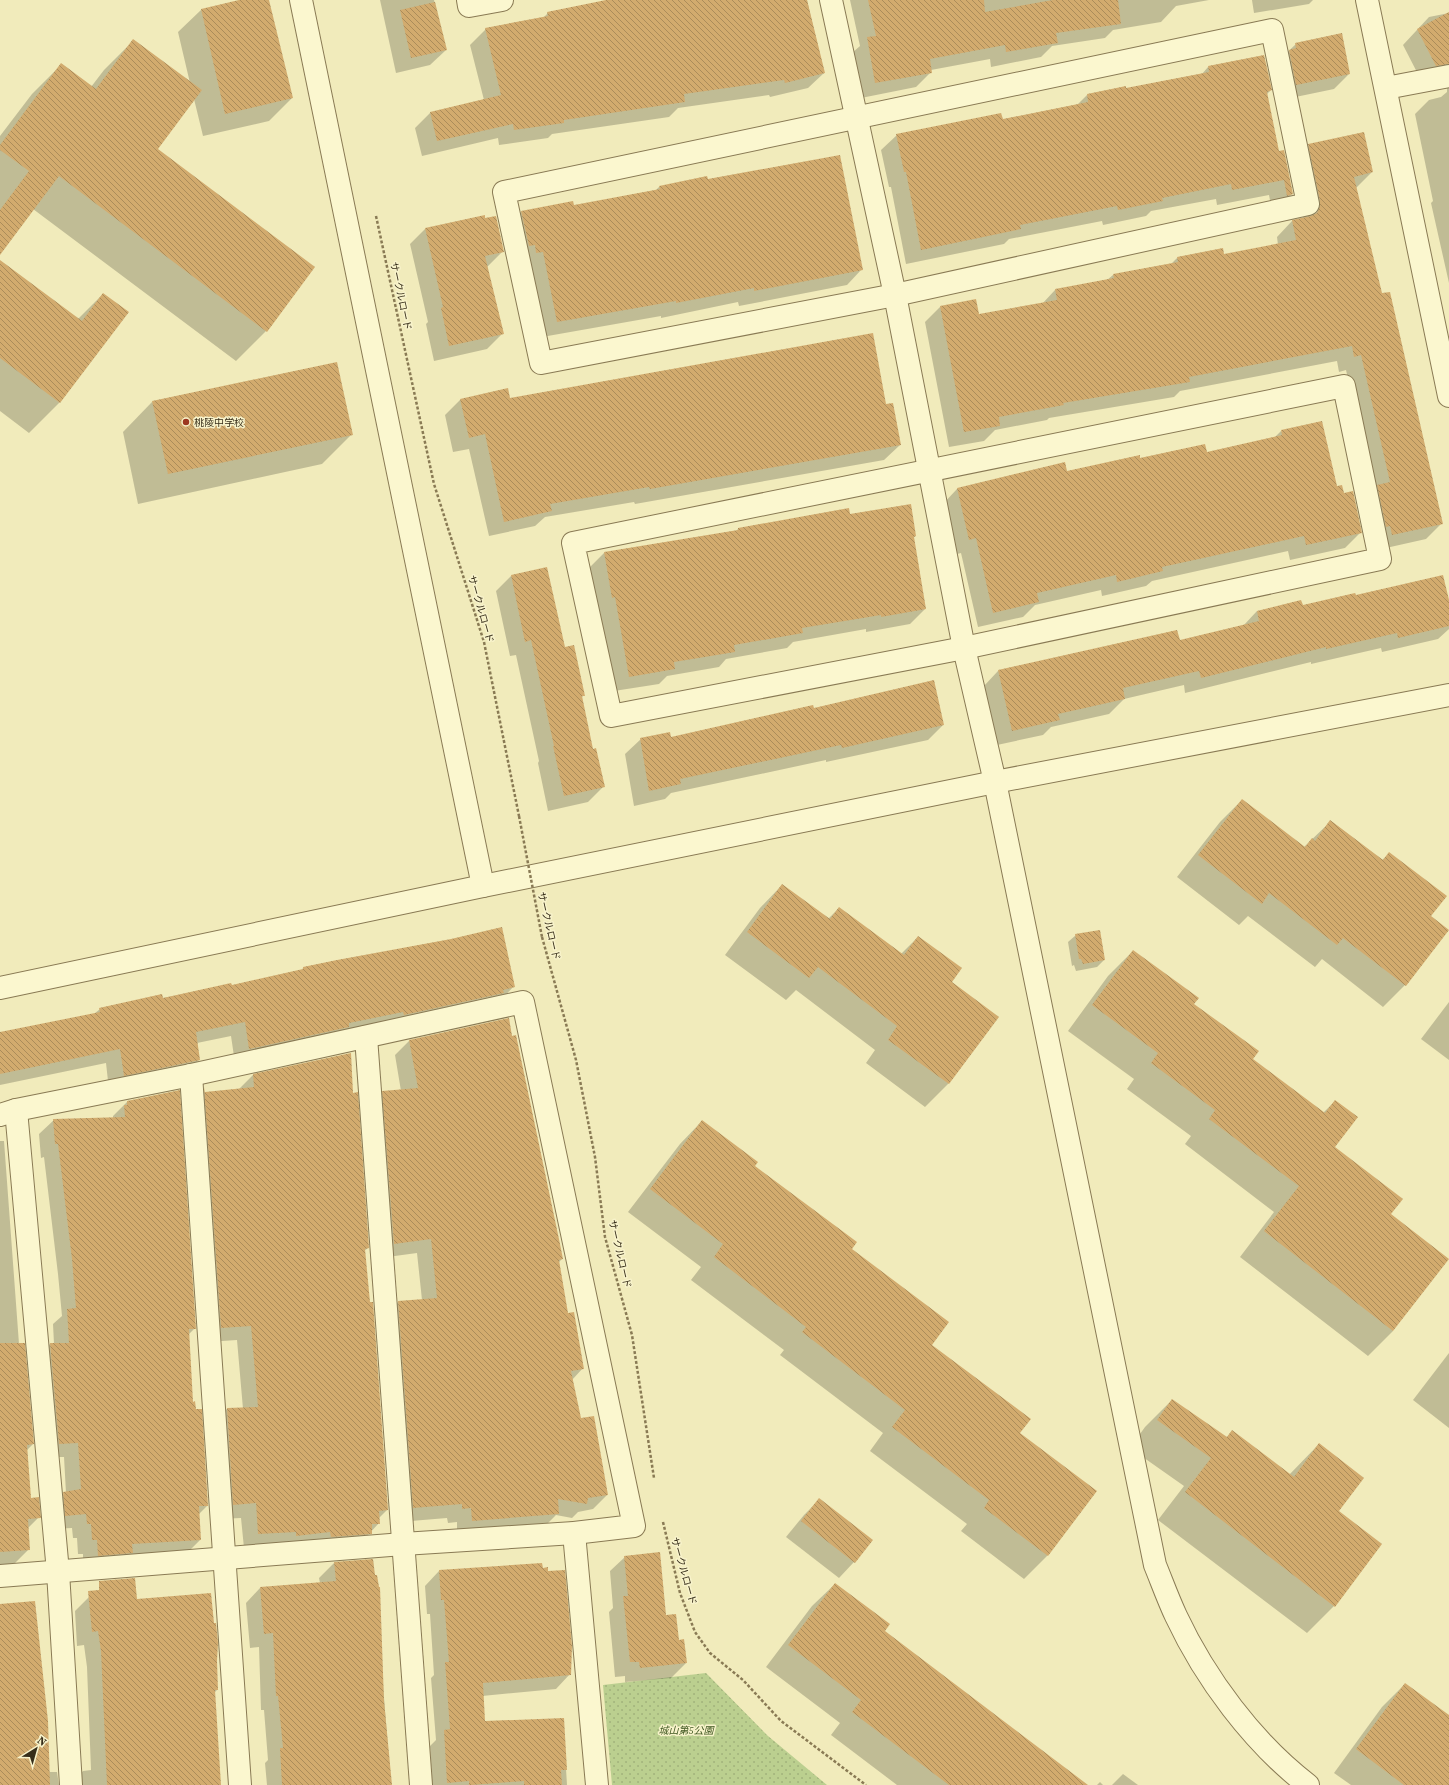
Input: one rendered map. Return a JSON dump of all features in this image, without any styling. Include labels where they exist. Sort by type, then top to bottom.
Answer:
[{"type":"street","points":[[300,0],[483,886]]},
{"type":"street","points":[[468,0],[469,6],[502,0]]},
{"type":"street","points":[[831,0],[855,118],[895,295],[964,648],[995,782],[1155,1565],[1176,1616],[1207,1672],[1248,1726],[1285,1768],[1308,1785]]},
{"type":"street","points":[[1367,0],[1447,374],[1449,396]]},
{"type":"street","points":[[1272,30],[1308,204],[895,295],[541,363],[504,192],[855,118],[1272,30]]},
{"type":"street","points":[[1386,88],[1449,76]]},
{"type":"street","points":[[1344,386],[1380,559],[964,648],[611,716],[573,544],[929,469],[1344,386]]},
{"type":"street","points":[[0,988],[483,886],[995,782],[1449,695]]},
{"type":"street","points":[[0,1576],[58,1572],[224,1559],[403,1544],[574,1533],[634,1526],[523,1002],[191,1075],[8,1113],[58,1572],[71,1785]]},
{"type":"street","points":[[366,1037],[421,1785]]},
{"type":"street","points":[[191,1075],[240,1785]]},
{"type":"street","points":[[574,1533],[597,1785]]},
{"type":"path","name":"サークルロード","points":[[375,213],[434,484],[484,642],[542,937],[576,1060],[595,1157],[605,1237],[632,1335],[655,1486]]},
{"type":"path","name":"サークルロード","points":[[661,1515],[680,1593],[695,1632],[710,1654],[743,1680],[781,1721],[866,1785]]},
{"type":"green space","name":"城山第5公園","points":[[706,1673],[768,1736],[827,1785],[612,1785],[603,1685]]},
{"type":"building","points":[[239,0],[269,0],[293,98],[225,114],[201,9]]},
{"type":"building","points":[[606,0],[807,0],[825,73],[785,83],[784,80],[684,94],[685,102],[564,120],[564,123],[514,130],[513,124],[437,141],[430,112],[501,95],[485,28],[548,16],[547,12]]},
{"type":"building","points":[[868,0],[984,0],[985,12],[1053,0],[1118,0],[1121,24],[1056,33],[1058,43],[1006,52],[1005,45],[930,59],[932,73],[875,83],[867,37],[876,36]]},
{"type":"building","points":[[435,2],[447,50],[411,58],[400,10]]},
{"type":"building","points":[[1449,12],[1449,64],[1436,66],[1417,29]]},
{"type":"building","points":[[1342,33],[1350,74],[1296,85],[1289,50],[1296,48],[1295,43]]},
{"type":"building","points":[[133,39],[202,90],[158,149],[315,267],[267,332],[59,176],[0,255],[0,210],[29,171],[0,150],[0,145],[61,63],[96,89]]},
{"type":"building","points":[[1264,55],[1272,90],[1267,92],[1279,151],[1284,150],[1293,194],[1287,196],[1284,180],[1232,190],[1231,184],[1162,198],[1163,201],[1118,210],[1117,206],[1020,225],[1021,229],[921,250],[906,172],[904,172],[896,134],[1001,113],[1003,119],[1088,102],[1087,94],[1209,72],[1208,66]]},
{"type":"building","points":[[1364,132],[1373,172],[1354,177],[1382,293],[1390,292],[1443,524],[1392,535],[1390,526],[1386,527],[1377,485],[1390,482],[1361,355],[1354,357],[1352,346],[1189,377],[1190,382],[1063,403],[1064,405],[999,417],[1000,426],[964,432],[940,306],[976,299],[979,314],[1057,300],[1055,289],[1114,278],[1113,274],[1178,262],[1177,257],[1223,248],[1224,254],[1296,240],[1292,220],[1311,216],[1317,213],[1320,207],[1308,144]]},
{"type":"building","points":[[840,155],[863,270],[754,291],[754,288],[676,303],[676,301],[557,322],[543,252],[536,253],[535,245],[529,246],[521,211],[573,201],[574,205],[660,189],[659,186],[707,176],[708,179]]},
{"type":"building","points":[[485,215],[485,218],[496,216],[504,252],[485,256],[504,334],[449,346],[441,308],[443,307],[425,228]]},
{"type":"building","points":[[0,260],[82,321],[103,293],[129,312],[60,403],[0,358]]},
{"type":"building","points":[[873,333],[886,404],[893,403],[901,445],[650,489],[649,487],[550,504],[552,511],[504,522],[485,434],[469,438],[460,399],[508,388],[510,398]]},
{"type":"building","points":[[337,362],[353,435],[168,474],[152,401]]},
{"type":"building","points":[[1322,421],[1337,486],[1342,485],[1344,493],[1353,491],[1362,533],[1306,545],[1304,536],[1162,567],[1163,571],[1117,582],[1116,575],[1037,593],[1039,602],[993,613],[976,538],[969,540],[957,488],[1065,462],[1067,471],[1140,455],[1140,458],[1205,444],[1207,452],[1282,435],[1281,430]]},
{"type":"building","points":[[911,504],[916,536],[914,537],[926,609],[802,628],[803,633],[734,645],[735,652],[674,662],[675,669],[629,677],[615,597],[612,598],[604,552],[738,530],[738,528],[849,508],[850,514]]},
{"type":"building","points":[[547,567],[565,647],[574,645],[585,696],[582,696],[593,749],[596,748],[605,787],[564,796],[531,640],[525,642],[511,575]]},
{"type":"building","points":[[1443,575],[1449,600],[1449,626],[1398,638],[1397,633],[1326,649],[1326,647],[1201,678],[1199,671],[1123,688],[1125,699],[1058,714],[1060,720],[1012,731],[998,670],[1177,630],[1180,640],[1259,621],[1257,611],[1301,600],[1303,605],[1355,593],[1356,595]]},
{"type":"building","points":[[934,680],[944,725],[842,748],[841,745],[680,779],[681,784],[649,791],[640,738],[670,732],[671,737],[813,705],[814,708]]},
{"type":"building","points":[[1242,799],[1305,847],[1312,838],[1315,841],[1330,820],[1383,860],[1389,852],[1447,896],[1431,916],[1449,930],[1406,986],[1343,938],[1337,945],[1269,893],[1262,904],[1198,855]]},
{"type":"building","points":[[782,884],[830,919],[839,907],[904,955],[918,936],[962,968],[952,982],[999,1017],[949,1084],[888,1040],[897,1026],[818,967],[809,978],[747,932]]},
{"type":"building","points":[[502,927],[515,987],[503,990],[504,993],[404,1015],[403,1012],[349,1023],[349,1027],[249,1049],[245,1022],[196,1032],[200,1060],[124,1076],[120,1049],[0,1074],[0,1032],[100,1012],[99,1008],[162,994],[163,998],[231,983],[232,985],[303,969],[303,967],[451,939]]},
{"type":"building","points":[[1100,930],[1105,960],[1083,964],[1081,959],[1079,959],[1075,934]]},
{"type":"building","points":[[1133,950],[1199,998],[1194,1004],[1259,1051],[1253,1059],[1325,1113],[1335,1100],[1358,1117],[1335,1147],[1403,1199],[1391,1214],[1449,1259],[1393,1331],[1264,1231],[1299,1186],[1209,1119],[1215,1110],[1151,1063],[1158,1053],[1092,1005]]},
{"type":"building","points":[[509,1018],[512,1036],[516,1035],[563,1259],[559,1260],[568,1313],[574,1312],[584,1369],[571,1371],[581,1418],[594,1416],[608,1495],[588,1498],[587,1504],[558,1499],[559,1514],[472,1521],[471,1508],[462,1509],[462,1504],[413,1508],[398,1301],[437,1298],[431,1239],[394,1244],[382,1091],[418,1088],[409,1040]]},
{"type":"building","points":[[351,1053],[353,1093],[358,1092],[369,1248],[365,1249],[370,1302],[373,1302],[388,1510],[379,1511],[380,1524],[372,1524],[372,1534],[331,1537],[330,1532],[296,1536],[296,1532],[258,1534],[256,1503],[233,1505],[227,1408],[258,1407],[251,1326],[221,1328],[204,1087],[205,1092],[254,1087],[253,1074]]},
{"type":"building","points":[[180,1090],[196,1329],[189,1329],[193,1402],[195,1401],[196,1409],[202,1409],[208,1506],[199,1506],[201,1540],[132,1544],[133,1553],[98,1556],[97,1540],[92,1540],[91,1524],[87,1524],[86,1514],[65,1516],[63,1492],[81,1489],[78,1443],[59,1444],[50,1343],[69,1343],[67,1309],[76,1308],[72,1259],[58,1144],[55,1144],[53,1119],[125,1117],[124,1105],[127,1105],[127,1101]]},
{"type":"building","points":[[702,1120],[758,1162],[755,1166],[857,1242],[852,1249],[949,1322],[932,1345],[1031,1419],[1020,1433],[1097,1491],[1048,1556],[984,1508],[989,1500],[892,1427],[905,1410],[802,1332],[806,1327],[714,1257],[723,1244],[650,1189]]},
{"type":"building","points":[[0,1343],[25,1343],[34,1444],[27,1445],[31,1498],[39,1497],[41,1518],[28,1519],[30,1550],[0,1552]]},
{"type":"building","points":[[1172,1399],[1227,1437],[1232,1430],[1294,1477],[1319,1443],[1364,1478],[1339,1511],[1382,1544],[1335,1607],[1185,1492],[1211,1458],[1157,1420]]},
{"type":"building","points":[[819,1498],[873,1540],[855,1563],[801,1521]]},
{"type":"building","points":[[660,1552],[666,1615],[676,1614],[679,1640],[684,1639],[687,1663],[640,1668],[639,1662],[630,1662],[623,1596],[628,1596],[624,1556]]},
{"type":"building","points":[[373,1559],[375,1575],[377,1575],[380,1587],[384,1701],[392,1785],[282,1785],[280,1748],[283,1748],[278,1696],[276,1696],[273,1633],[264,1634],[260,1587],[336,1581],[334,1562]]},
{"type":"building","points":[[542,1563],[543,1568],[548,1567],[548,1571],[565,1570],[572,1646],[571,1675],[483,1683],[485,1721],[564,1718],[567,1770],[561,1770],[562,1785],[524,1785],[524,1781],[471,1785],[469,1785],[469,1781],[447,1783],[444,1730],[450,1729],[445,1662],[449,1662],[444,1600],[441,1600],[439,1570]]},
{"type":"building","points":[[135,1578],[137,1599],[211,1593],[218,1643],[218,1690],[215,1690],[221,1785],[107,1785],[101,1651],[98,1631],[92,1632],[88,1591],[99,1590],[99,1581]]},
{"type":"building","points":[[835,1583],[890,1624],[885,1631],[1088,1785],[949,1785],[852,1712],[861,1700],[788,1645]]},
{"type":"building","points":[[35,1601],[48,1721],[50,1785],[0,1785],[0,1604]]},
{"type":"building","points":[[1405,1683],[1449,1715],[1449,1785],[1404,1785],[1356,1749]]},
{"type":"place","name":"桃陵中学校","points":[[186,422]]}]
